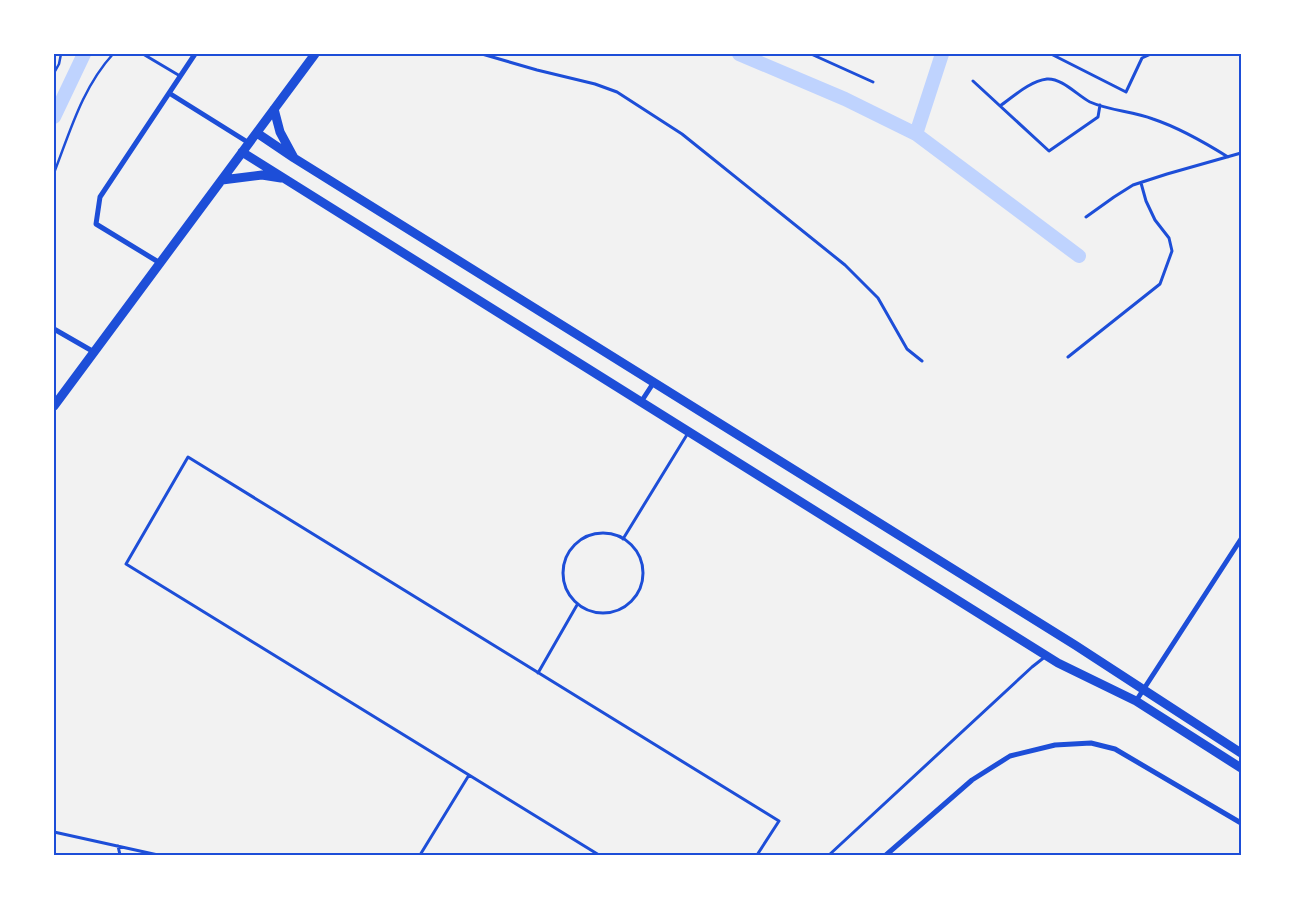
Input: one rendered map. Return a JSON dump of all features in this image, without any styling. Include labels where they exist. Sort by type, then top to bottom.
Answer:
[{"type":"main road","points":[[54,406],[315,54]]},
{"type":"main road","points":[[274,109],[280,132],[294,158]]},
{"type":"main road","points":[[257,133],[294,158],[1144,689],[1241,753]]},
{"type":"main road","points":[[242,152],[1047,656],[1136,701],[1241,768]]},
{"type":"main road","points":[[222,180],[262,175],[287,180]]},
{"type":"street","points":[[160,263],[96,224],[100,197],[195,54]]},
{"type":"street","points":[[169,92],[249,143]]},
{"type":"street","points":[[54,329],[94,352]]},
{"type":"street","points":[[641,402],[654,382]]},
{"type":"street","points":[[1136,701],[1241,539]]},
{"type":"street","points":[[886,855],[972,780],[1010,756],[1055,745],[1091,743],[1115,749],[1241,823]]},
{"type":"lane","points":[[143,54],[180,76]]},
{"type":"lane","points":[[482,54],[595,84],[617,92],[682,134],[845,265],[878,298],[907,349],[922,361]]},
{"type":"lane","points":[[811,54],[874,82]]},
{"type":"lane","points":[[1051,54],[1126,92],[1142,58],[1151,54]]},
{"type":"lane","points":[[1000,106],[1029,86],[1044,79],[1053,79],[1090,102],[1152,118],[1199,138],[1228,157]]},
{"type":"lane","points":[[973,81],[1049,151],[1098,116],[1100,105]]},
{"type":"lane","points":[[1086,217],[1114,196],[1140,183],[1241,154]]},
{"type":"lane","points":[[1068,357],[1160,284],[1172,251],[1170,238],[1155,220],[1140,183]]},
{"type":"lane","points":[[623,539],[688,431]]},
{"type":"lane","points":[[599,855],[126,564],[188,457],[779,821],[757,855]]},
{"type":"lane","points":[[597,534],[610,534],[623,539],[633,547],[640,558],[643,571],[641,584],[636,596],[627,605],[615,612],[602,614],[589,611],[577,604],[568,594],[563,582],[562,569],[566,556],[574,545],[585,537],[597,534]]},
{"type":"lane","points":[[538,673],[577,604]]},
{"type":"lane","points":[[829,855],[1032,667],[1047,656]]},
{"type":"lane","points":[[420,855],[469,775]]},
{"type":"lane","points":[[54,832],[158,855]]},
{"type":"lane","points":[[118,846],[120,855]]},
{"type":"path","points":[[54,74],[61,54]]},
{"type":"path","points":[[54,173],[73,120],[92,80],[110,54]]},
{"type":"waterway","points":[[54,117],[84,54]]},
{"type":"waterway","points":[[739,54],[845,99],[916,134],[1079,256]]},
{"type":"waterway","points":[[916,134],[942,54]]}]
